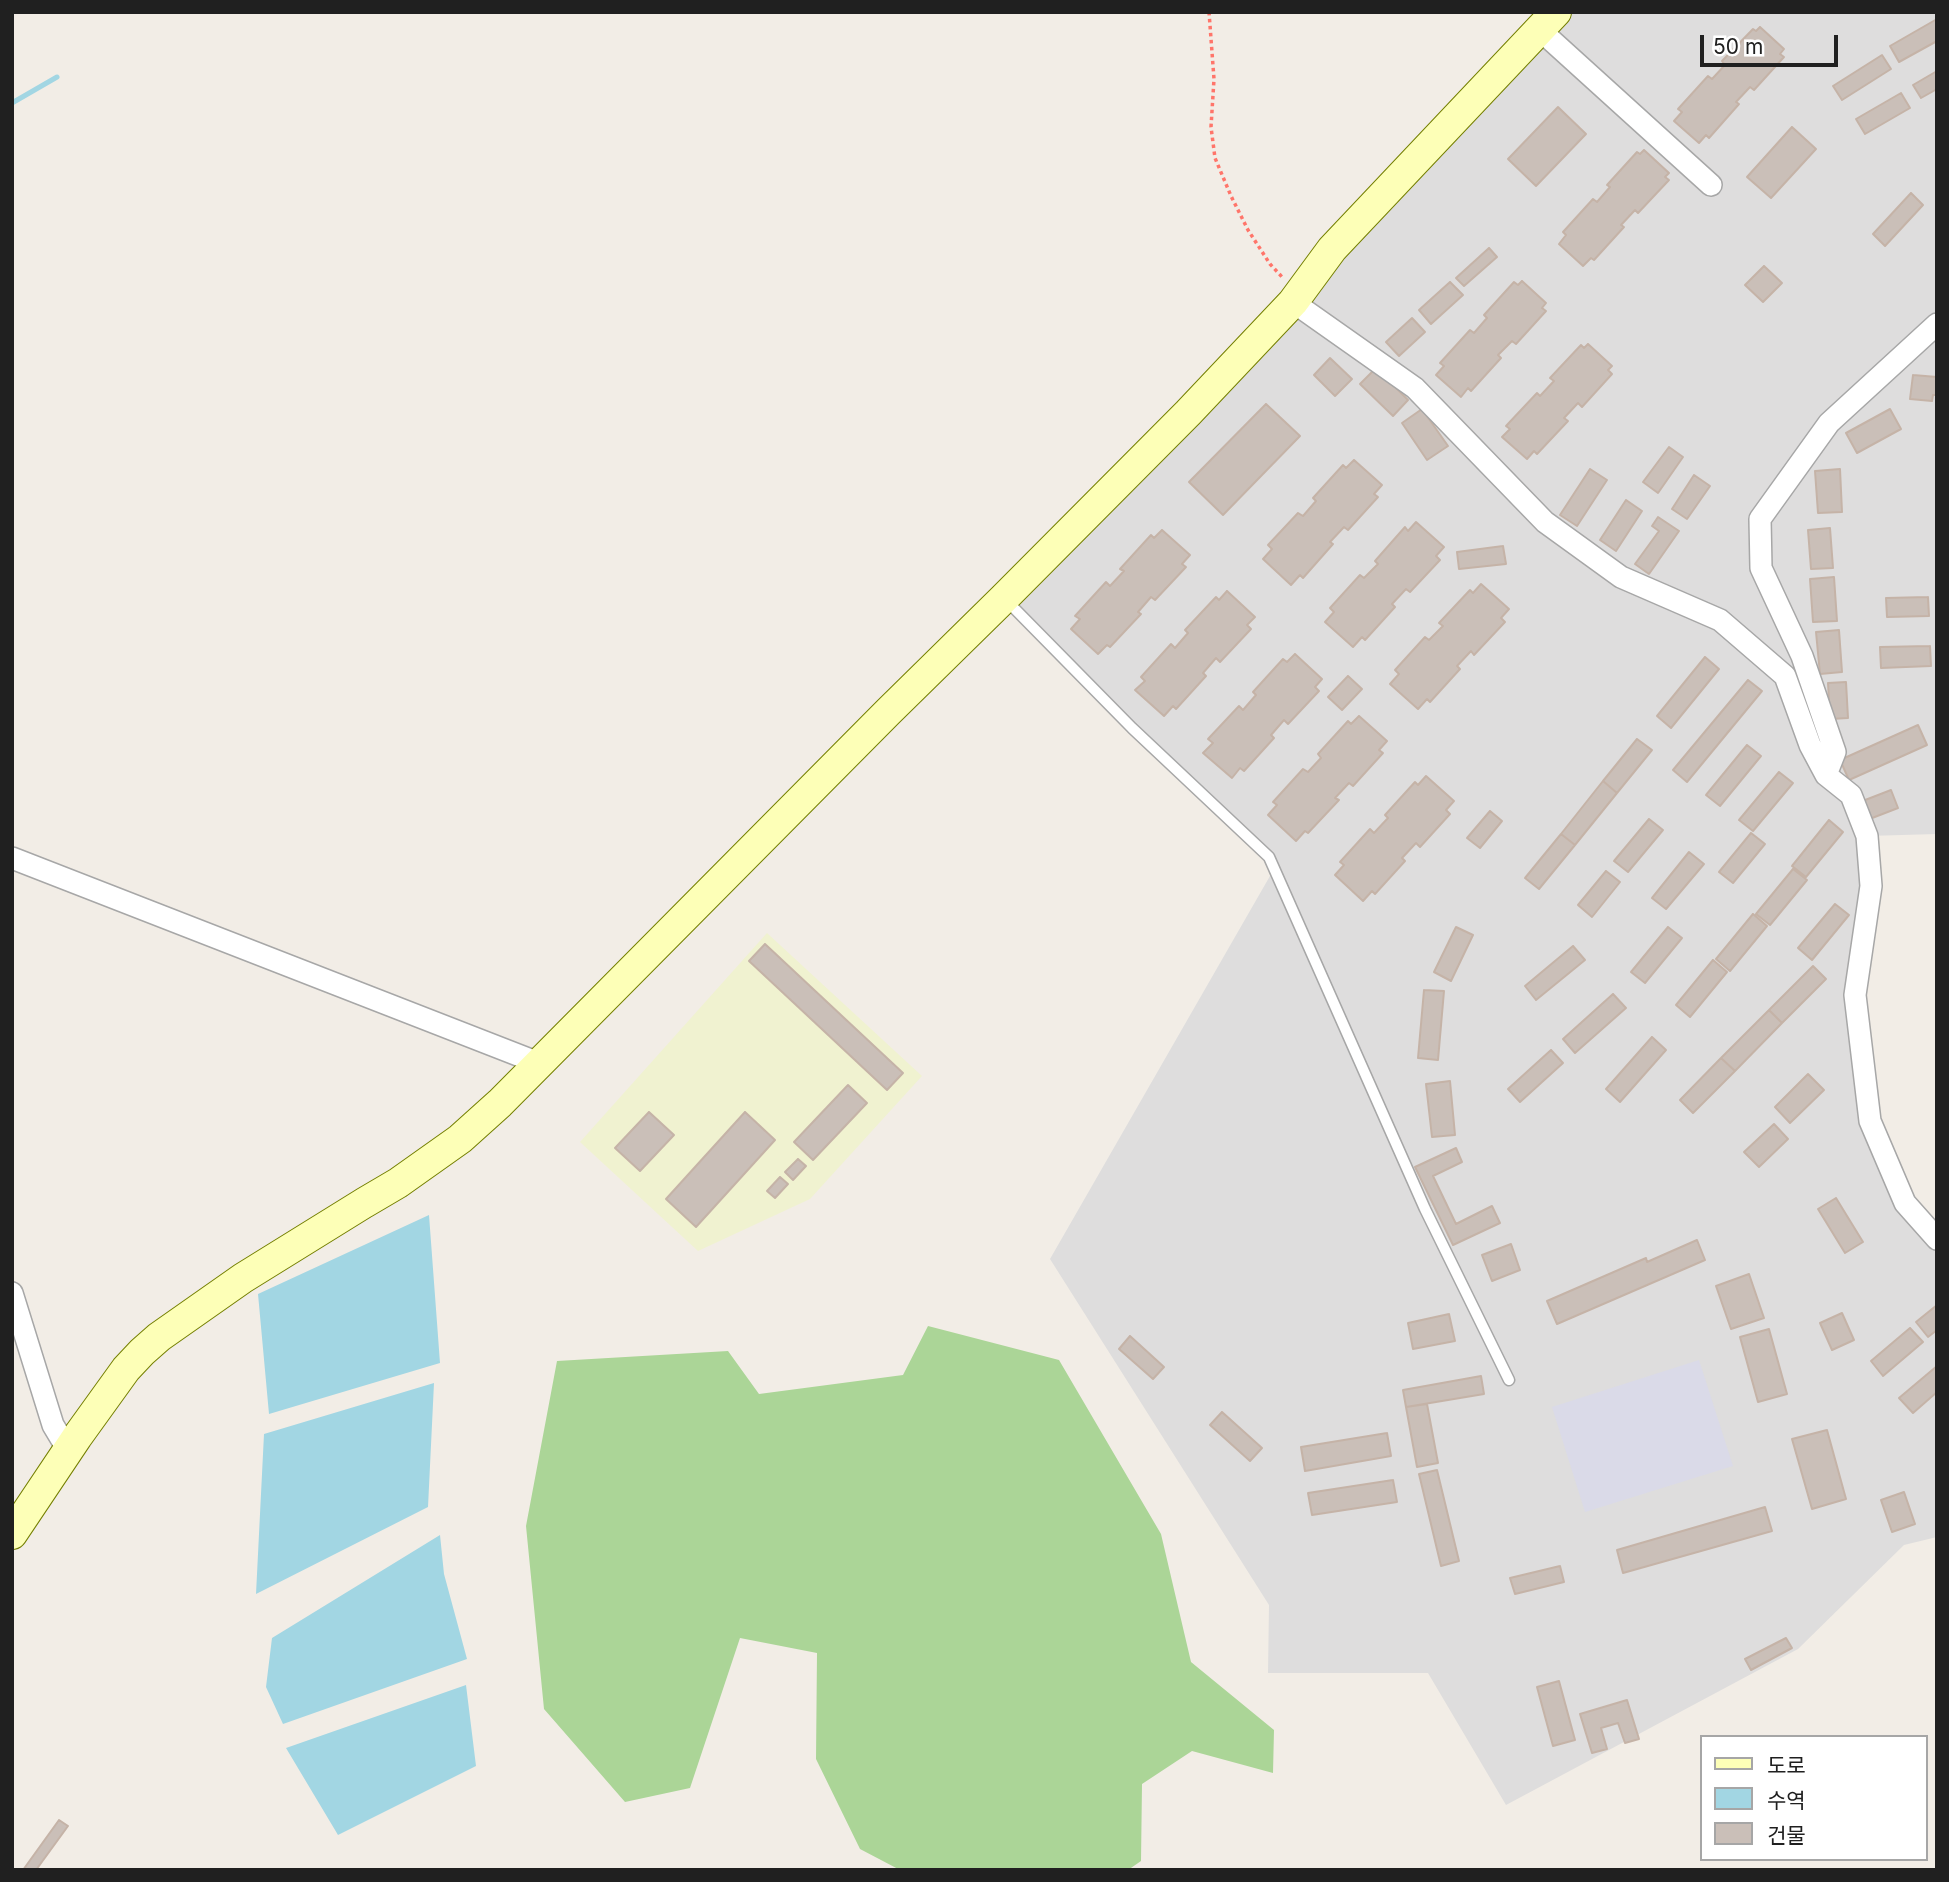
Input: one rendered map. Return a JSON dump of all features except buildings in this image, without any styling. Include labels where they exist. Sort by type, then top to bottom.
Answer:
[{"type":"street","points":[[12,1534],[126,1369],[159,1336],[243,1278],[420,1168],[460,1139],[500,1103],[1188,413],[1297,297],[1332,249],[1548,21],[1711,185]]},
{"type":"street","points":[[1297,297],[1416,388],[1545,522],[1620,577],[1720,620],[1785,676],[1810,745],[1826,775],[1852,795],[1867,836],[1871,886],[1855,995],[1870,1121],[1905,1203],[1937,1239]]},
{"type":"street","points":[[1826,775],[1835,752],[1802,656],[1761,568],[1760,519],[1829,423],[1937,324]]},
{"type":"street","points":[[12,858],[541,1064]]},
{"type":"street","points":[[12,1293],[53,1425],[68,1450]]},
{"type":"lane","points":[[1004,598],[1132,728],[1269,857],[1425,1209],[1509,1380]]},
{"type":"path","points":[[1209,12],[1214,79],[1211,127],[1216,158],[1231,196],[1257,246],[1297,297]]},
{"type":"shaded area","points":[[1556,12],[1937,12],[1937,834],[1867,836],[1855,995],[1870,1121],[1937,1239],[1937,1537],[1904,1545],[1798,1649],[1506,1805],[1428,1673],[1268,1673],[1269,1605],[1050,1259],[1274,869],[1004,598]]},
{"type":"shaded area","points":[[1699,1360],[1733,1466],[1585,1512],[1552,1407]]},
{"type":"green space","points":[[767,933],[922,1076],[810,1199],[698,1251],[580,1142]]},
{"type":"green space","points":[[928,1326],[1059,1360],[1161,1534],[1191,1662],[1274,1730],[1273,1773],[1192,1751],[1142,1784],[1141,1861],[1128,1870],[900,1870],[860,1849],[816,1759],[817,1653],[740,1638],[690,1788],[625,1802],[544,1709],[526,1526],[557,1361],[728,1351],[759,1394],[903,1375]]},
{"type":"water","points":[[429,1215],[440,1363],[269,1414],[258,1294]]},
{"type":"water","points":[[434,1383],[428,1507],[256,1594],[264,1434]]},
{"type":"water","points":[[440,1535],[444,1574],[467,1659],[283,1724],[266,1687],[272,1638]]},
{"type":"water","points":[[466,1685],[476,1766],[338,1835],[286,1748]]},
{"type":"waterway","points":[[12,103],[57,77]]}]
